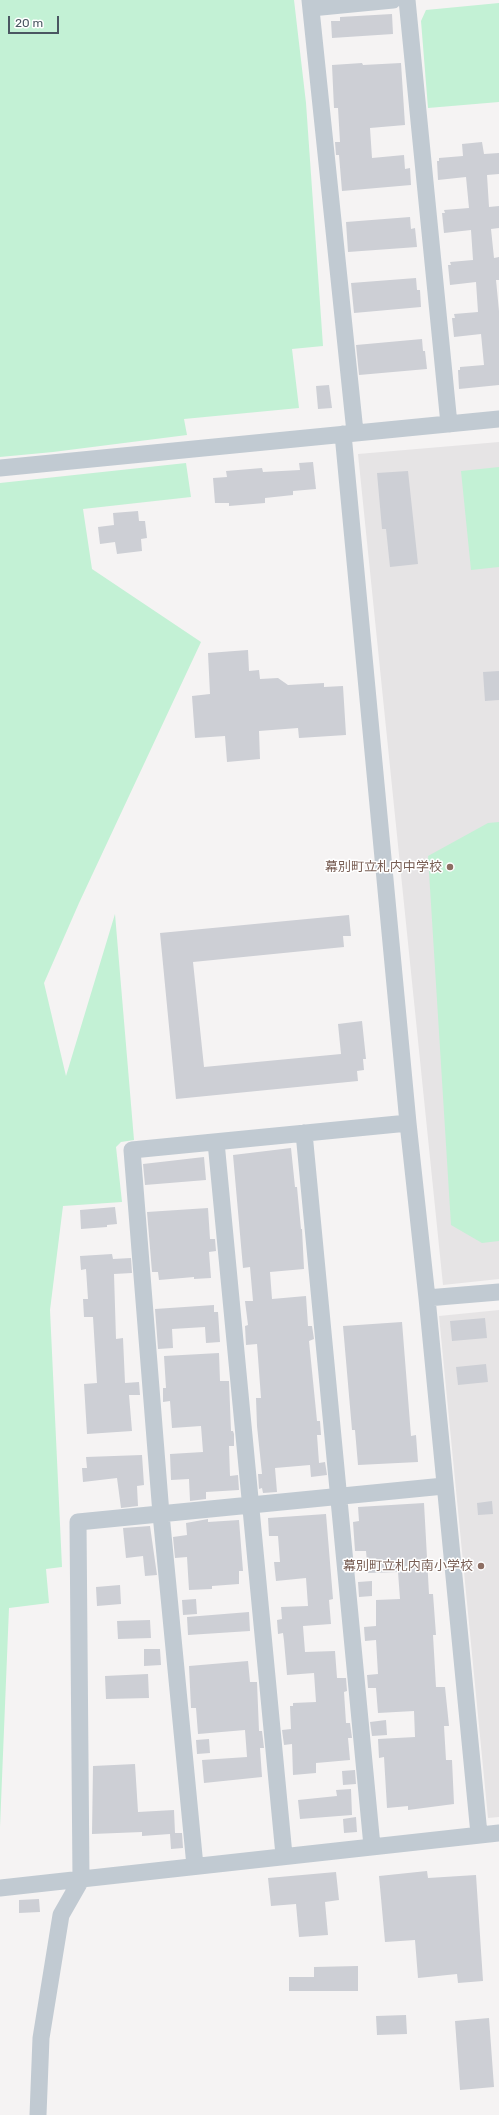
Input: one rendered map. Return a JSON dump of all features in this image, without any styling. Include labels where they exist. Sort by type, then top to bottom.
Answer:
[{"type":"street","points":[[393,0],[311,4],[408,1123],[427,1298],[444,1486],[479,1834]]},
{"type":"street","points":[[407,0],[449,424]]},
{"type":"street","points":[[0,468],[499,419]]},
{"type":"street","points":[[195,1866],[161,1514],[132,1150],[408,1123]]},
{"type":"street","points":[[304,1133],[372,1846]]},
{"type":"street","points":[[216,1142],[284,1855]]},
{"type":"street","points":[[427,1298],[499,1292]]},
{"type":"street","points":[[38,2115],[41,2038],[61,1915],[81,1880],[78,1522],[444,1486]]},
{"type":"street","points":[[0,1888],[499,1832]]},
{"type":"shaded area","name":"幕別町立札内中学校","points":[[499,442],[499,1279],[443,1285],[358,454]]},
{"type":"shaded area","name":"幕別町立札内南小学校","points":[[499,1310],[499,1817],[488,1818],[439,1316]]},
{"type":"green space","points":[[0,0],[294,0],[306,103],[323,346],[292,349],[299,408],[184,419],[187,435],[53,452],[0,457]]},
{"type":"green space","points":[[499,3],[499,102],[428,108],[421,21],[426,10]]},
{"type":"green space","points":[[186,463],[191,497],[83,509],[92,569],[201,642],[79,903],[44,983],[66,1076],[115,914],[134,1140],[121,1142],[116,1147],[122,1202],[63,1206],[50,1310],[62,1567],[46,1569],[49,1603],[9,1608],[0,1827],[0,483]]},
{"type":"green space","points":[[499,467],[499,567],[471,570],[461,471]]},
{"type":"green space","points":[[499,822],[499,1241],[482,1243],[451,1225],[428,856],[488,823]]},
{"type":"building","points":[[392,14],[393,34],[332,38],[331,21],[340,21],[340,17]]},
{"type":"building","points":[[362,63],[363,65],[401,63],[405,125],[370,128],[372,158],[404,155],[405,169],[410,168],[411,185],[342,191],[339,155],[336,155],[335,142],[340,142],[338,108],[334,108],[332,65]]},
{"type":"building","points":[[482,142],[484,154],[499,153],[499,174],[487,175],[489,207],[499,206],[499,228],[491,229],[494,258],[499,257],[499,280],[496,280],[499,311],[499,385],[459,389],[458,370],[460,370],[460,367],[484,365],[481,334],[454,337],[452,318],[455,318],[454,314],[478,312],[476,282],[450,285],[448,265],[451,265],[450,262],[473,260],[471,230],[444,233],[442,213],[445,213],[444,210],[469,208],[466,177],[438,180],[437,161],[439,161],[439,158],[463,156],[462,144]]},
{"type":"building","points":[[410,217],[411,229],[415,228],[417,247],[348,252],[346,222]]},
{"type":"building","points":[[416,278],[417,290],[420,290],[421,307],[354,313],[351,283]]},
{"type":"building","points":[[422,339],[427,369],[359,375],[356,345]]},
{"type":"building","points":[[329,385],[332,408],[318,409],[316,386]]},
{"type":"building","points":[[313,462],[316,489],[293,491],[293,495],[265,498],[265,503],[229,506],[229,503],[215,503],[213,478],[227,477],[226,471],[262,468],[263,472],[300,470],[299,463]]},
{"type":"building","points":[[408,471],[418,564],[390,567],[386,529],[382,529],[377,473]]},
{"type":"building","points":[[138,511],[139,521],[145,521],[147,538],[141,539],[142,551],[117,554],[115,542],[100,544],[98,527],[114,525],[113,513]]},
{"type":"building","points":[[248,650],[249,671],[259,670],[260,679],[278,678],[288,685],[324,683],[324,687],[343,686],[346,735],[299,738],[298,728],[259,731],[260,759],[227,762],[225,736],[195,738],[192,696],[210,694],[208,653]]},
{"type":"building","points":[[499,671],[499,700],[485,701],[483,672]]},
{"type":"building","points":[[349,915],[351,936],[343,936],[344,947],[193,962],[204,1067],[341,1054],[338,1024],[362,1021],[366,1059],[363,1059],[364,1070],[357,1071],[358,1081],[176,1099],[160,933]]},
{"type":"building","points":[[291,1148],[295,1187],[297,1187],[302,1229],[304,1269],[270,1272],[272,1299],[306,1296],[308,1326],[312,1326],[314,1339],[309,1341],[317,1421],[320,1421],[321,1435],[317,1435],[319,1463],[325,1462],[327,1475],[311,1477],[310,1465],[275,1468],[277,1492],[263,1493],[262,1488],[259,1489],[258,1474],[262,1474],[257,1426],[256,1398],[261,1398],[257,1344],[246,1345],[245,1326],[248,1325],[245,1301],[253,1301],[250,1267],[243,1268],[233,1155]]},
{"type":"building","points":[[204,1157],[206,1180],[145,1185],[143,1164]]},
{"type":"building","points":[[115,1207],[117,1224],[107,1225],[107,1227],[81,1229],[80,1210]]},
{"type":"building","points":[[208,1208],[210,1239],[215,1239],[216,1251],[209,1252],[211,1278],[194,1279],[194,1277],[159,1280],[158,1272],[152,1272],[147,1212]]},
{"type":"building","points":[[112,1254],[113,1259],[131,1258],[132,1273],[114,1274],[116,1339],[123,1338],[125,1383],[139,1382],[140,1395],[129,1395],[132,1431],[87,1434],[84,1384],[97,1383],[93,1317],[84,1317],[83,1299],[88,1299],[86,1269],[81,1270],[80,1256]]},
{"type":"building","points":[[214,1305],[214,1312],[218,1312],[220,1342],[206,1343],[205,1327],[172,1329],[173,1348],[158,1349],[155,1309]]},
{"type":"building","points":[[485,1318],[487,1338],[452,1341],[450,1321]]},
{"type":"building","points":[[402,1322],[411,1436],[416,1435],[418,1462],[358,1465],[355,1430],[352,1430],[343,1326]]},
{"type":"building","points":[[219,1353],[220,1381],[229,1381],[231,1431],[233,1431],[234,1434],[234,1446],[229,1446],[230,1476],[238,1475],[239,1490],[206,1492],[206,1499],[190,1501],[189,1479],[171,1480],[170,1454],[203,1452],[201,1426],[172,1428],[170,1401],[163,1402],[163,1388],[166,1388],[164,1356]]},
{"type":"building","points":[[486,1364],[488,1382],[458,1385],[456,1367]]},
{"type":"building","points":[[142,1455],[144,1485],[137,1486],[138,1506],[121,1508],[117,1478],[83,1482],[82,1468],[87,1468],[86,1457]]},
{"type":"building","points":[[492,1501],[493,1514],[478,1515],[477,1503]]},
{"type":"building","points":[[424,1503],[429,1594],[433,1594],[436,1635],[433,1635],[436,1687],[445,1687],[449,1726],[444,1726],[446,1760],[452,1760],[454,1804],[408,1810],[408,1806],[387,1808],[384,1757],[379,1758],[378,1739],[415,1737],[414,1711],[378,1713],[376,1688],[368,1688],[367,1675],[378,1674],[376,1640],[365,1641],[364,1627],[376,1626],[376,1600],[400,1599],[398,1572],[368,1573],[366,1551],[355,1551],[353,1522],[359,1521],[358,1507]]},
{"type":"building","points":[[326,1514],[333,1599],[329,1600],[331,1624],[303,1626],[305,1652],[335,1651],[337,1678],[346,1678],[347,1691],[344,1692],[346,1723],[350,1723],[352,1738],[348,1738],[350,1760],[316,1763],[316,1773],[293,1775],[292,1744],[284,1745],[282,1730],[291,1729],[290,1706],[293,1706],[293,1703],[316,1702],[314,1673],[287,1675],[283,1633],[278,1634],[277,1620],[282,1619],[281,1607],[308,1606],[306,1578],[276,1581],[274,1562],[280,1562],[278,1536],[269,1536],[268,1518]]},
{"type":"building","points":[[208,1519],[208,1522],[239,1520],[243,1571],[239,1571],[239,1584],[212,1586],[212,1589],[189,1590],[187,1557],[175,1558],[173,1537],[187,1535],[186,1523]]},
{"type":"building","points":[[150,1526],[157,1575],[145,1576],[143,1556],[126,1558],[123,1528]]},
{"type":"building","points":[[372,1581],[372,1596],[359,1597],[358,1582]]},
{"type":"building","points":[[120,1585],[121,1604],[97,1606],[96,1587]]},
{"type":"building","points":[[196,1599],[197,1614],[183,1615],[182,1600]]},
{"type":"building","points":[[249,1612],[250,1631],[188,1635],[187,1617]]},
{"type":"building","points":[[150,1620],[151,1638],[118,1639],[117,1621]]},
{"type":"building","points":[[144,1649],[160,1649],[161,1665],[144,1666]]},
{"type":"building","points":[[248,1661],[250,1682],[257,1682],[259,1731],[262,1731],[264,1748],[260,1748],[262,1777],[204,1783],[202,1760],[247,1757],[245,1730],[198,1734],[196,1708],[191,1708],[189,1666]]},
{"type":"building","points":[[148,1674],[149,1698],[106,1699],[105,1676]]},
{"type":"building","points":[[386,1720],[387,1735],[372,1736],[370,1722]]},
{"type":"building","points":[[209,1739],[210,1753],[197,1754],[196,1740]]},
{"type":"building","points":[[135,1764],[138,1812],[174,1810],[175,1833],[182,1833],[183,1848],[171,1849],[170,1834],[142,1836],[142,1832],[92,1834],[93,1766]]},
{"type":"building","points":[[355,1770],[356,1784],[343,1785],[342,1771]]},
{"type":"building","points":[[351,1789],[352,1815],[300,1819],[298,1800],[337,1796],[336,1790]]},
{"type":"building","points":[[356,1817],[357,1832],[344,1833],[343,1819]]},
{"type":"building","points":[[427,1871],[428,1878],[476,1875],[483,1981],[458,1983],[457,1974],[418,1978],[415,1940],[385,1942],[379,1876]]},
{"type":"building","points":[[336,1872],[339,1900],[325,1902],[328,1935],[299,1937],[296,1904],[271,1906],[268,1878]]},
{"type":"building","points":[[39,1899],[40,1912],[19,1913],[19,1900]]},
{"type":"building","points":[[358,1966],[358,1991],[289,1991],[289,1977],[314,1977],[314,1967]]},
{"type":"building","points":[[406,2015],[407,2034],[377,2035],[376,2016]]},
{"type":"building","points":[[489,2018],[494,2087],[460,2090],[455,2021]]},
{"type":"place","name":"幕別町立札内中学校","points":[[450,867]]},
{"type":"place","name":"幕別町立札内南小学校","points":[[481,1566]]}]
